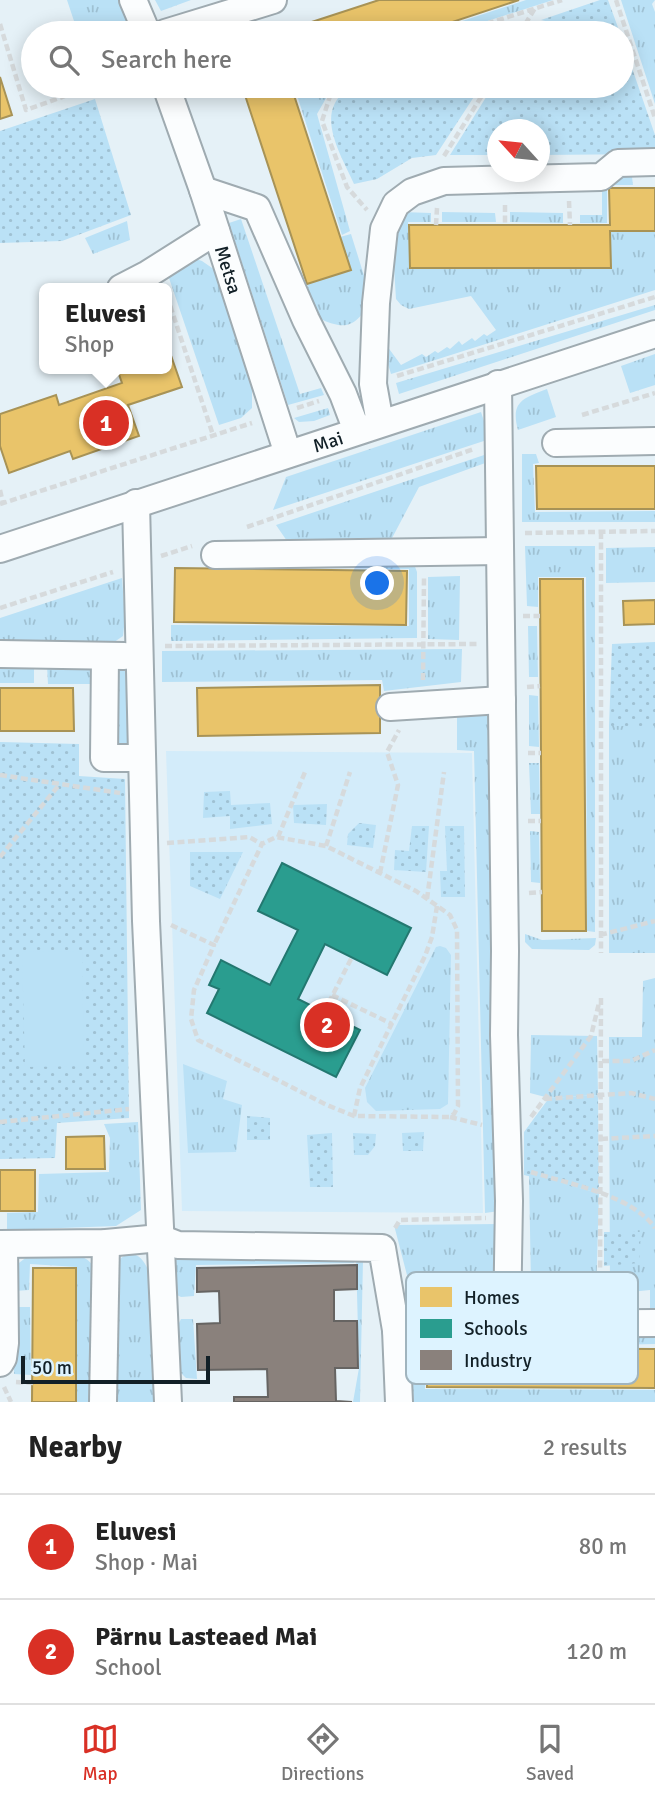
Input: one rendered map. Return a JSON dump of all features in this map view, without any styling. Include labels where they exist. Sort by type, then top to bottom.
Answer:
[{"type":"street","points":[[133,0],[142,21]]},
{"type":"street","points":[[204,21],[273,0]]},
{"type":"street","name":"Metsa","points":[[170,98],[203,190],[288,454]]},
{"type":"street","points":[[369,427],[376,303],[384,229],[396,204],[412,191],[444,181],[601,177],[618,163],[655,162]]},
{"type":"street","points":[[203,190],[257,208],[306,320],[343,394],[369,427]]},
{"type":"street","points":[[131,283],[216,231]]},
{"type":"street","name":"Mai","points":[[0,549],[655,334]]},
{"type":"street","points":[[498,384],[501,644],[511,693],[508,1272]]},
{"type":"street","points":[[556,443],[655,441]]},
{"type":"street","points":[[136,503],[146,921],[168,1402]]},
{"type":"street","points":[[205,550],[424,552],[500,542]]},
{"type":"street","points":[[0,654],[106,656],[139,651]]},
{"type":"street","points":[[106,656],[104,758],[142,758]]},
{"type":"street","points":[[408,705],[511,693]]},
{"type":"street","points":[[1,1372],[5,1343],[2,1244],[106,1243],[160,1238],[178,1245],[382,1248],[396,1330],[399,1402]]},
{"type":"street","points":[[103,1402],[106,1243]]},
{"type":"street","points":[[396,1330],[406,1329]]},
{"type":"path","points":[[495,21],[562,0]]},
{"type":"path","points":[[617,0],[624,21]]},
{"type":"path","points":[[528,21],[536,8]]},
{"type":"path","points":[[0,24],[21,93]]},
{"type":"path","points":[[634,53],[655,118]]},
{"type":"path","points":[[22,98],[26,110],[59,98]]},
{"type":"path","points":[[329,98],[322,121],[347,187],[384,229]]},
{"type":"path","points":[[426,187],[481,98]]},
{"type":"path","points":[[172,311],[213,435]]},
{"type":"path","points":[[575,417],[655,393]]},
{"type":"path","points":[[244,528],[498,440]]},
{"type":"path","points":[[0,490],[3,503]]},
{"type":"path","points":[[500,542],[601,532],[655,531]]},
{"type":"path","points":[[601,532],[601,953]]},
{"type":"path","points":[[0,608],[137,565],[205,550]]},
{"type":"path","points":[[380,873],[398,785],[387,752],[408,705],[423,643],[424,552]]},
{"type":"path","points":[[519,616],[540,616]]},
{"type":"path","points":[[139,651],[423,643],[501,644]]},
{"type":"path","points":[[511,693],[540,686]]},
{"type":"path","points":[[521,753],[541,753]]},
{"type":"path","points":[[278,837],[305,772]]},
{"type":"path","points":[[326,846],[349,772]]},
{"type":"path","points":[[426,899],[444,772]]},
{"type":"path","points":[[0,775],[143,796]]},
{"type":"path","points":[[0,857],[60,784]]},
{"type":"path","points":[[144,848],[170,843],[249,837],[262,844]]},
{"type":"path","points":[[449,1117],[458,1106],[457,930],[450,915],[380,873],[326,846],[278,837],[269,839],[262,844],[194,990],[191,1019],[198,1040],[354,1116],[449,1117],[507,1139],[545,1098],[591,1036],[601,995],[600,1272]]},
{"type":"path","points":[[354,1116],[360,1088],[425,956],[432,937],[437,906]]},
{"type":"path","points":[[146,921],[173,926],[214,945]]},
{"type":"path","points":[[600,936],[655,921]]},
{"type":"path","points":[[324,1012],[352,957]]},
{"type":"path","points":[[332,995],[392,1024]]},
{"type":"path","points":[[602,1061],[631,1061],[655,1050]]},
{"type":"path","points":[[545,1098],[631,1094],[655,1100]]},
{"type":"path","points":[[0,1122],[155,1106]]},
{"type":"path","points":[[601,1139],[655,1136]]},
{"type":"path","points":[[531,1172],[601,1194],[643,1213],[655,1228]]},
{"type":"path","points":[[382,1248],[400,1220],[485,1219],[509,1201]]},
{"type":"path","points":[[1,1372],[11,1402]]},
{"type":"shaded area","points":[[166,751],[472,753],[483,1213],[182,1211]]},
{"type":"green space","points":[[67,0],[120,0],[130,21],[74,21]]},
{"type":"green space","points":[[155,0],[191,0],[161,11]]},
{"type":"green space","points":[[526,0],[553,0],[487,21],[462,21]]},
{"type":"green space","points":[[600,0],[608,0],[616,21],[545,21],[541,20]]},
{"type":"green space","points":[[621,0],[655,0],[652,4],[655,12],[655,104],[634,40],[634,21],[628,21]]},
{"type":"green space","points":[[634,74],[655,135],[655,154],[550,155],[550,119],[487,119],[487,155],[450,155],[486,98],[634,98]]},
{"type":"green space","points":[[298,98],[326,98],[317,114],[350,231],[342,235]]},
{"type":"green space","points":[[339,98],[473,98],[436,155],[412,158],[377,179],[354,184],[333,134],[331,123]]},
{"type":"green space","points":[[95,99],[131,215],[62,241],[0,243],[0,131]]},
{"type":"green space","points":[[612,176],[632,177],[633,185],[607,185],[607,223],[580,223],[580,215],[602,215],[602,185]]},
{"type":"green space","points":[[402,212],[431,213],[431,222],[408,222],[411,268],[611,268],[610,231],[655,231],[655,290],[391,374],[383,348],[387,346],[401,365],[422,354],[426,357],[447,347],[450,349],[459,341],[462,345],[472,338],[475,341],[496,330],[471,296],[409,309],[396,299],[392,234]]},
{"type":"green space","points":[[442,212],[495,213],[496,222],[442,222]]},
{"type":"green space","points":[[510,212],[563,213],[563,223],[510,222]]},
{"type":"green space","points":[[241,219],[300,394],[321,388],[324,395],[288,405],[229,223]]},
{"type":"green space","points":[[127,221],[130,240],[93,254],[85,238]]},
{"type":"green space","points":[[351,234],[371,298],[365,310],[353,323],[334,324],[317,314],[307,284],[351,270],[340,237]]},
{"type":"green space","points":[[190,257],[215,270],[252,384],[252,408],[241,418],[219,425],[169,278],[176,265]]},
{"type":"green space","points":[[655,305],[655,310],[399,394],[396,383]]},
{"type":"green space","points":[[655,354],[655,385],[630,393],[621,366]]},
{"type":"green space","points":[[547,389],[556,417],[518,430],[516,413],[521,402]]},
{"type":"green space","points":[[328,408],[330,415],[314,421],[299,422],[294,418]]},
{"type":"green space","points":[[481,412],[490,439],[273,510],[286,477]]},
{"type":"green space","points":[[493,452],[488,462],[419,487],[391,540],[287,541],[276,525]]},
{"type":"green space","points":[[522,454],[536,454],[539,463],[533,464],[535,512],[655,511],[655,522],[522,522]]},
{"type":"green space","points":[[525,546],[595,546],[595,932],[587,931],[586,577],[538,577],[538,607],[527,606]]},
{"type":"green space","points":[[655,547],[655,582],[606,583],[606,548]]},
{"type":"green space","points":[[382,562],[414,564],[417,572],[417,638],[171,641],[171,625],[409,626],[409,569],[382,569]]},
{"type":"green space","points":[[460,576],[459,640],[428,639],[428,577]]},
{"type":"green space","points":[[122,578],[125,618],[123,636],[107,647],[0,646],[0,618]]},
{"type":"green space","points":[[528,626],[537,626],[538,677],[529,677]]},
{"type":"green space","points":[[655,642],[655,726],[609,726],[612,644]]},
{"type":"green space","points":[[462,649],[461,682],[384,691],[382,680],[162,682],[162,651]]},
{"type":"green space","points":[[0,665],[34,665],[34,683],[0,683]]},
{"type":"green space","points":[[47,666],[95,666],[95,684],[48,684]]},
{"type":"green space","points":[[123,667],[129,674],[130,735],[127,745],[118,745],[116,668]]},
{"type":"green space","points":[[529,695],[538,696],[539,747],[529,746]]},
{"type":"green space","points":[[457,716],[491,716],[499,1211],[485,1213],[474,751],[457,750]]},
{"type":"green space","points":[[609,726],[655,726],[655,953],[609,953]]},
{"type":"green space","points":[[0,742],[79,744],[79,776],[125,779],[129,1118],[57,1123],[55,1158],[0,1159]]},
{"type":"green space","points":[[529,763],[539,763],[540,814],[531,814]]},
{"type":"green space","points":[[230,791],[231,805],[270,803],[272,824],[230,829],[230,816],[203,818],[204,792]]},
{"type":"green space","points":[[327,804],[326,825],[294,823],[293,805]]},
{"type":"green space","points":[[359,823],[376,825],[373,848],[347,845],[348,834]]},
{"type":"green space","points":[[412,826],[429,826],[426,872],[394,870],[395,850],[409,851]]},
{"type":"green space","points":[[445,826],[464,826],[465,897],[441,897],[440,871],[447,871]]},
{"type":"green space","points":[[530,831],[539,832],[540,883],[531,882]]},
{"type":"green space","points":[[190,852],[243,852],[220,899],[190,886]]},
{"type":"green space","points":[[525,934],[542,940],[596,938],[595,945],[589,950],[532,949],[525,942]]},
{"type":"green space","points":[[436,947],[446,948],[451,955],[448,1104],[440,1109],[376,1111],[367,1102],[365,1088]]},
{"type":"green space","points":[[82,951],[84,1066],[25,1067],[22,952]]},
{"type":"green space","points":[[655,978],[655,1312],[650,1313],[650,1290],[638,1291],[638,1272],[610,1272],[609,1037],[642,1037],[643,981]]},
{"type":"green space","points":[[531,1035],[597,1036],[598,1095],[549,1098],[530,1093]]},
{"type":"green space","points":[[183,1064],[227,1081],[223,1099],[242,1105],[236,1152],[188,1153]]},
{"type":"green space","points":[[598,1095],[599,1193],[524,1175],[524,1132],[549,1098]]},
{"type":"green space","points":[[247,1116],[270,1118],[270,1140],[247,1140]]},
{"type":"green space","points":[[138,1122],[141,1210],[116,1226],[7,1230],[7,1213],[38,1212],[39,1174],[109,1172],[110,1138],[104,1124]]},
{"type":"green space","points":[[424,1132],[423,1151],[403,1151],[402,1133]]},
{"type":"green space","points":[[332,1133],[333,1187],[310,1187],[307,1135]]},
{"type":"green space","points":[[353,1133],[376,1134],[375,1146],[368,1155],[354,1155]]},
{"type":"green space","points":[[529,1175],[599,1193],[597,1272],[531,1272]]},
{"type":"green space","points":[[498,1224],[500,1272],[406,1272],[394,1225]]},
{"type":"green space","points":[[604,1232],[641,1232],[639,1263],[604,1266]]},
{"type":"green space","points":[[127,1254],[138,1256],[149,1271],[154,1402],[116,1400],[114,1268]]},
{"type":"green space","points":[[71,1255],[85,1258],[94,1268],[96,1402],[77,1402],[77,1267],[30,1264],[29,1290],[15,1291],[15,1266],[28,1256]]},
{"type":"green space","points":[[182,1255],[353,1256],[354,1263],[196,1265],[194,1296],[181,1297],[175,1294],[173,1262]]},
{"type":"green space","points":[[356,1256],[363,1260],[360,1402],[353,1402],[359,1368]]},
{"type":"green space","points":[[14,1307],[30,1307],[31,1375],[14,1374]]},
{"type":"green space","points":[[181,1319],[193,1319],[197,1379],[186,1378],[179,1371],[178,1325]]},
{"type":"green space","points":[[638,1336],[655,1336],[655,1344],[638,1344]]},
{"type":"green space","points":[[412,1384],[425,1384],[425,1389],[655,1390],[655,1402],[414,1402]]},
{"type":"building: Homes","points":[[379,0],[519,0],[455,21],[315,21]]},
{"type":"building: Homes","points":[[0,77],[12,115],[0,119]]},
{"type":"building: Homes","points":[[246,98],[295,98],[351,270],[307,284]]},
{"type":"building: Homes","points":[[609,188],[655,188],[655,231],[610,231],[611,268],[410,268],[409,225],[610,225]]},
{"type":"building: Homes","points":[[172,358],[182,387],[128,405],[139,436],[73,459],[70,451],[9,473],[0,446],[0,414],[56,395],[59,405],[122,383],[119,374],[172,374]]},
{"type":"building: Homes","points":[[536,466],[655,466],[655,509],[537,509]]},
{"type":"building: Homes","points":[[175,568],[407,571],[406,625],[174,622]]},
{"type":"building: Homes","points":[[540,579],[583,579],[586,931],[542,931]]},
{"type":"building: Homes","points":[[655,600],[655,624],[624,625],[623,601]]},
{"type":"building: Homes","points":[[380,685],[380,733],[198,736],[197,688]]},
{"type":"building: Homes","points":[[0,688],[73,688],[74,731],[0,731]]},
{"type":"building: Homes","points":[[104,1136],[105,1169],[66,1169],[66,1137]]},
{"type":"building: Homes","points":[[0,1170],[35,1170],[35,1211],[0,1211]]},
{"type":"building: Homes","points":[[33,1268],[76,1268],[76,1402],[32,1402]]},
{"type":"building: Homes","points":[[638,1349],[655,1349],[655,1388],[427,1387],[427,1384],[638,1384]]},
{"type":"building: Schools","points":[[282,863],[411,928],[387,975],[325,944],[298,999],[360,1030],[336,1077],[207,1013],[219,989],[209,985],[221,960],[270,985],[298,930],[258,911]]},
{"type":"building: Industry","points":[[357,1265],[357,1289],[334,1290],[334,1321],[357,1321],[358,1368],[335,1368],[336,1401],[352,1402],[234,1402],[234,1397],[268,1397],[267,1369],[198,1370],[197,1324],[220,1323],[219,1291],[197,1292],[197,1268]]},
{"type":"place","name":"Eluvesi","points":[[106,423]]},
{"type":"place","name":"Pärnu Lasteaed Mai","points":[[327,1025]]}]
